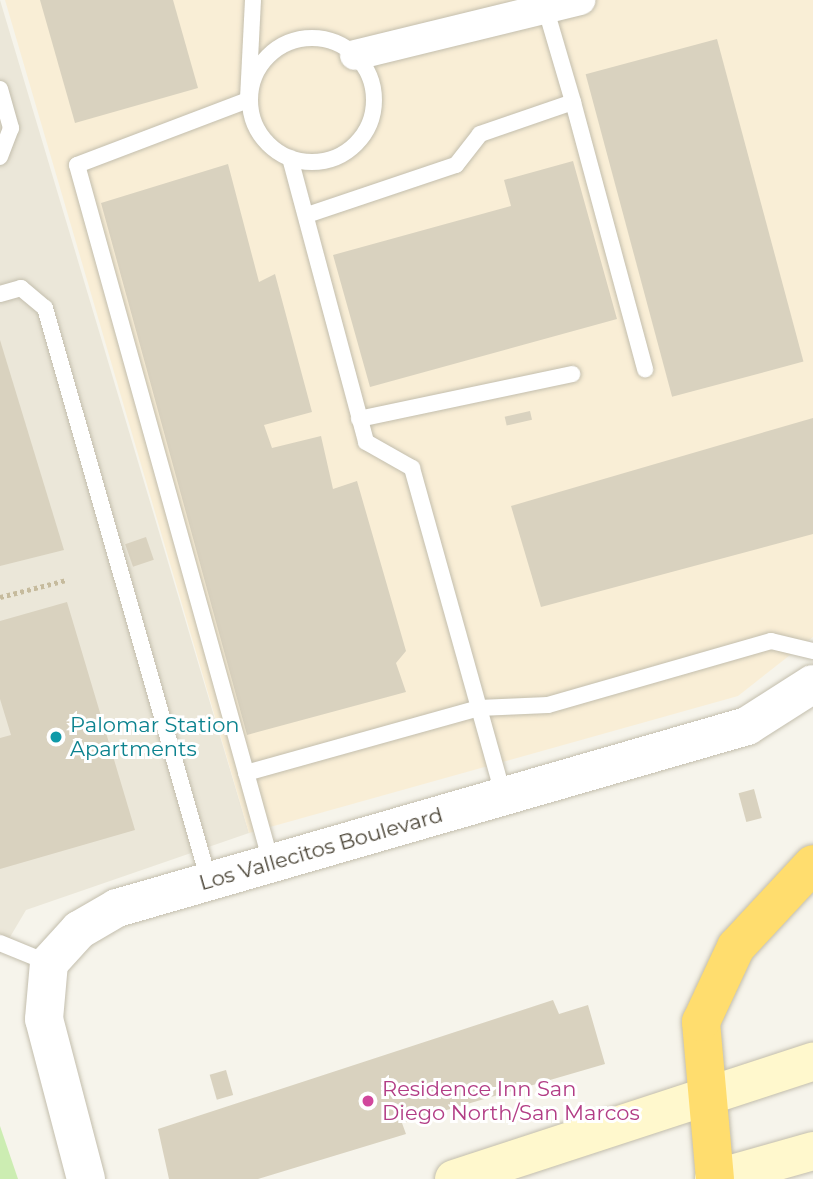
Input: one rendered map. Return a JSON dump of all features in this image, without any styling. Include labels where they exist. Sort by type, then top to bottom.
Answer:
[{"type":"highway","points":[[714,1179],[701,1022],[714,984],[736,947],[813,864]]},
{"type":"main road","points":[[454,1179],[813,1062]]},
{"type":"main road","points":[[714,1179],[813,1151]]},
{"type":"street","points":[[355,55],[580,0]]},
{"type":"street","name":"Los Vallecitos Boulevard","points":[[49,963],[79,930],[117,908],[747,726],[813,684]]},
{"type":"street","points":[[49,963],[44,1019],[86,1179]]},
{"type":"lane","points":[[253,0],[247,100],[267,142],[290,158],[315,165],[331,162],[358,142],[372,95],[355,55],[323,37],[287,42],[261,66],[247,100],[77,165],[271,862]]},
{"type":"lane","points":[[546,10],[645,369]]},
{"type":"lane","points":[[0,89],[11,128],[0,158]]},
{"type":"lane","points":[[310,214],[456,165],[481,134],[573,102]]},
{"type":"lane","points":[[290,158],[310,214],[359,419],[376,452],[412,468],[504,797]]},
{"type":"lane","points":[[0,294],[21,288],[45,308],[209,881]]},
{"type":"lane","points":[[359,419],[572,374]]},
{"type":"lane","points":[[246,774],[479,708],[548,705],[771,641],[813,651]]},
{"type":"lane","points":[[0,943],[49,963]]},
{"type":"path","points":[[0,597],[66,580]]},
{"type":"shaded area","points":[[0,0],[249,833],[26,910],[0,954]]},
{"type":"shaded area","points":[[5,0],[813,0],[813,637],[738,696],[249,833]]},
{"type":"green space","points":[[0,1126],[18,1179],[0,1179]]},
{"type":"building","points":[[40,0],[173,0],[198,88],[75,123]]},
{"type":"building","points":[[717,39],[803,362],[672,397],[586,74]]},
{"type":"building","points":[[573,161],[617,319],[370,387],[333,255],[511,206],[504,180]]},
{"type":"building","points":[[228,164],[259,282],[275,274],[312,412],[264,425],[272,448],[321,436],[333,489],[357,481],[406,651],[396,663],[406,692],[247,735],[101,203]]},
{"type":"building","points":[[0,340],[64,550],[0,566]]},
{"type":"building","points":[[530,411],[532,420],[507,426],[505,417]]},
{"type":"building","points":[[813,418],[813,534],[541,607],[511,506]]},
{"type":"building","points":[[146,537],[154,560],[133,567],[125,544]]},
{"type":"building","name":"Palomar Station Apartments","points":[[67,602],[135,830],[0,869],[0,738],[11,735],[0,699],[0,621]]},
{"type":"building","points":[[754,789],[762,818],[746,822],[739,793]]},
{"type":"building","name":"Residence Inn San Diego North/San Marcos","points":[[553,1000],[559,1014],[588,1005],[605,1064],[402,1123],[406,1134],[258,1179],[169,1179],[158,1129]]},
{"type":"building","points":[[226,1070],[233,1095],[217,1100],[210,1075]]},
{"type":"place","name":"Palomar Station Apartments","points":[[56,737]]},
{"type":"place","name":"Residence Inn San Diego North/San Marcos","points":[[368,1101]]}]
